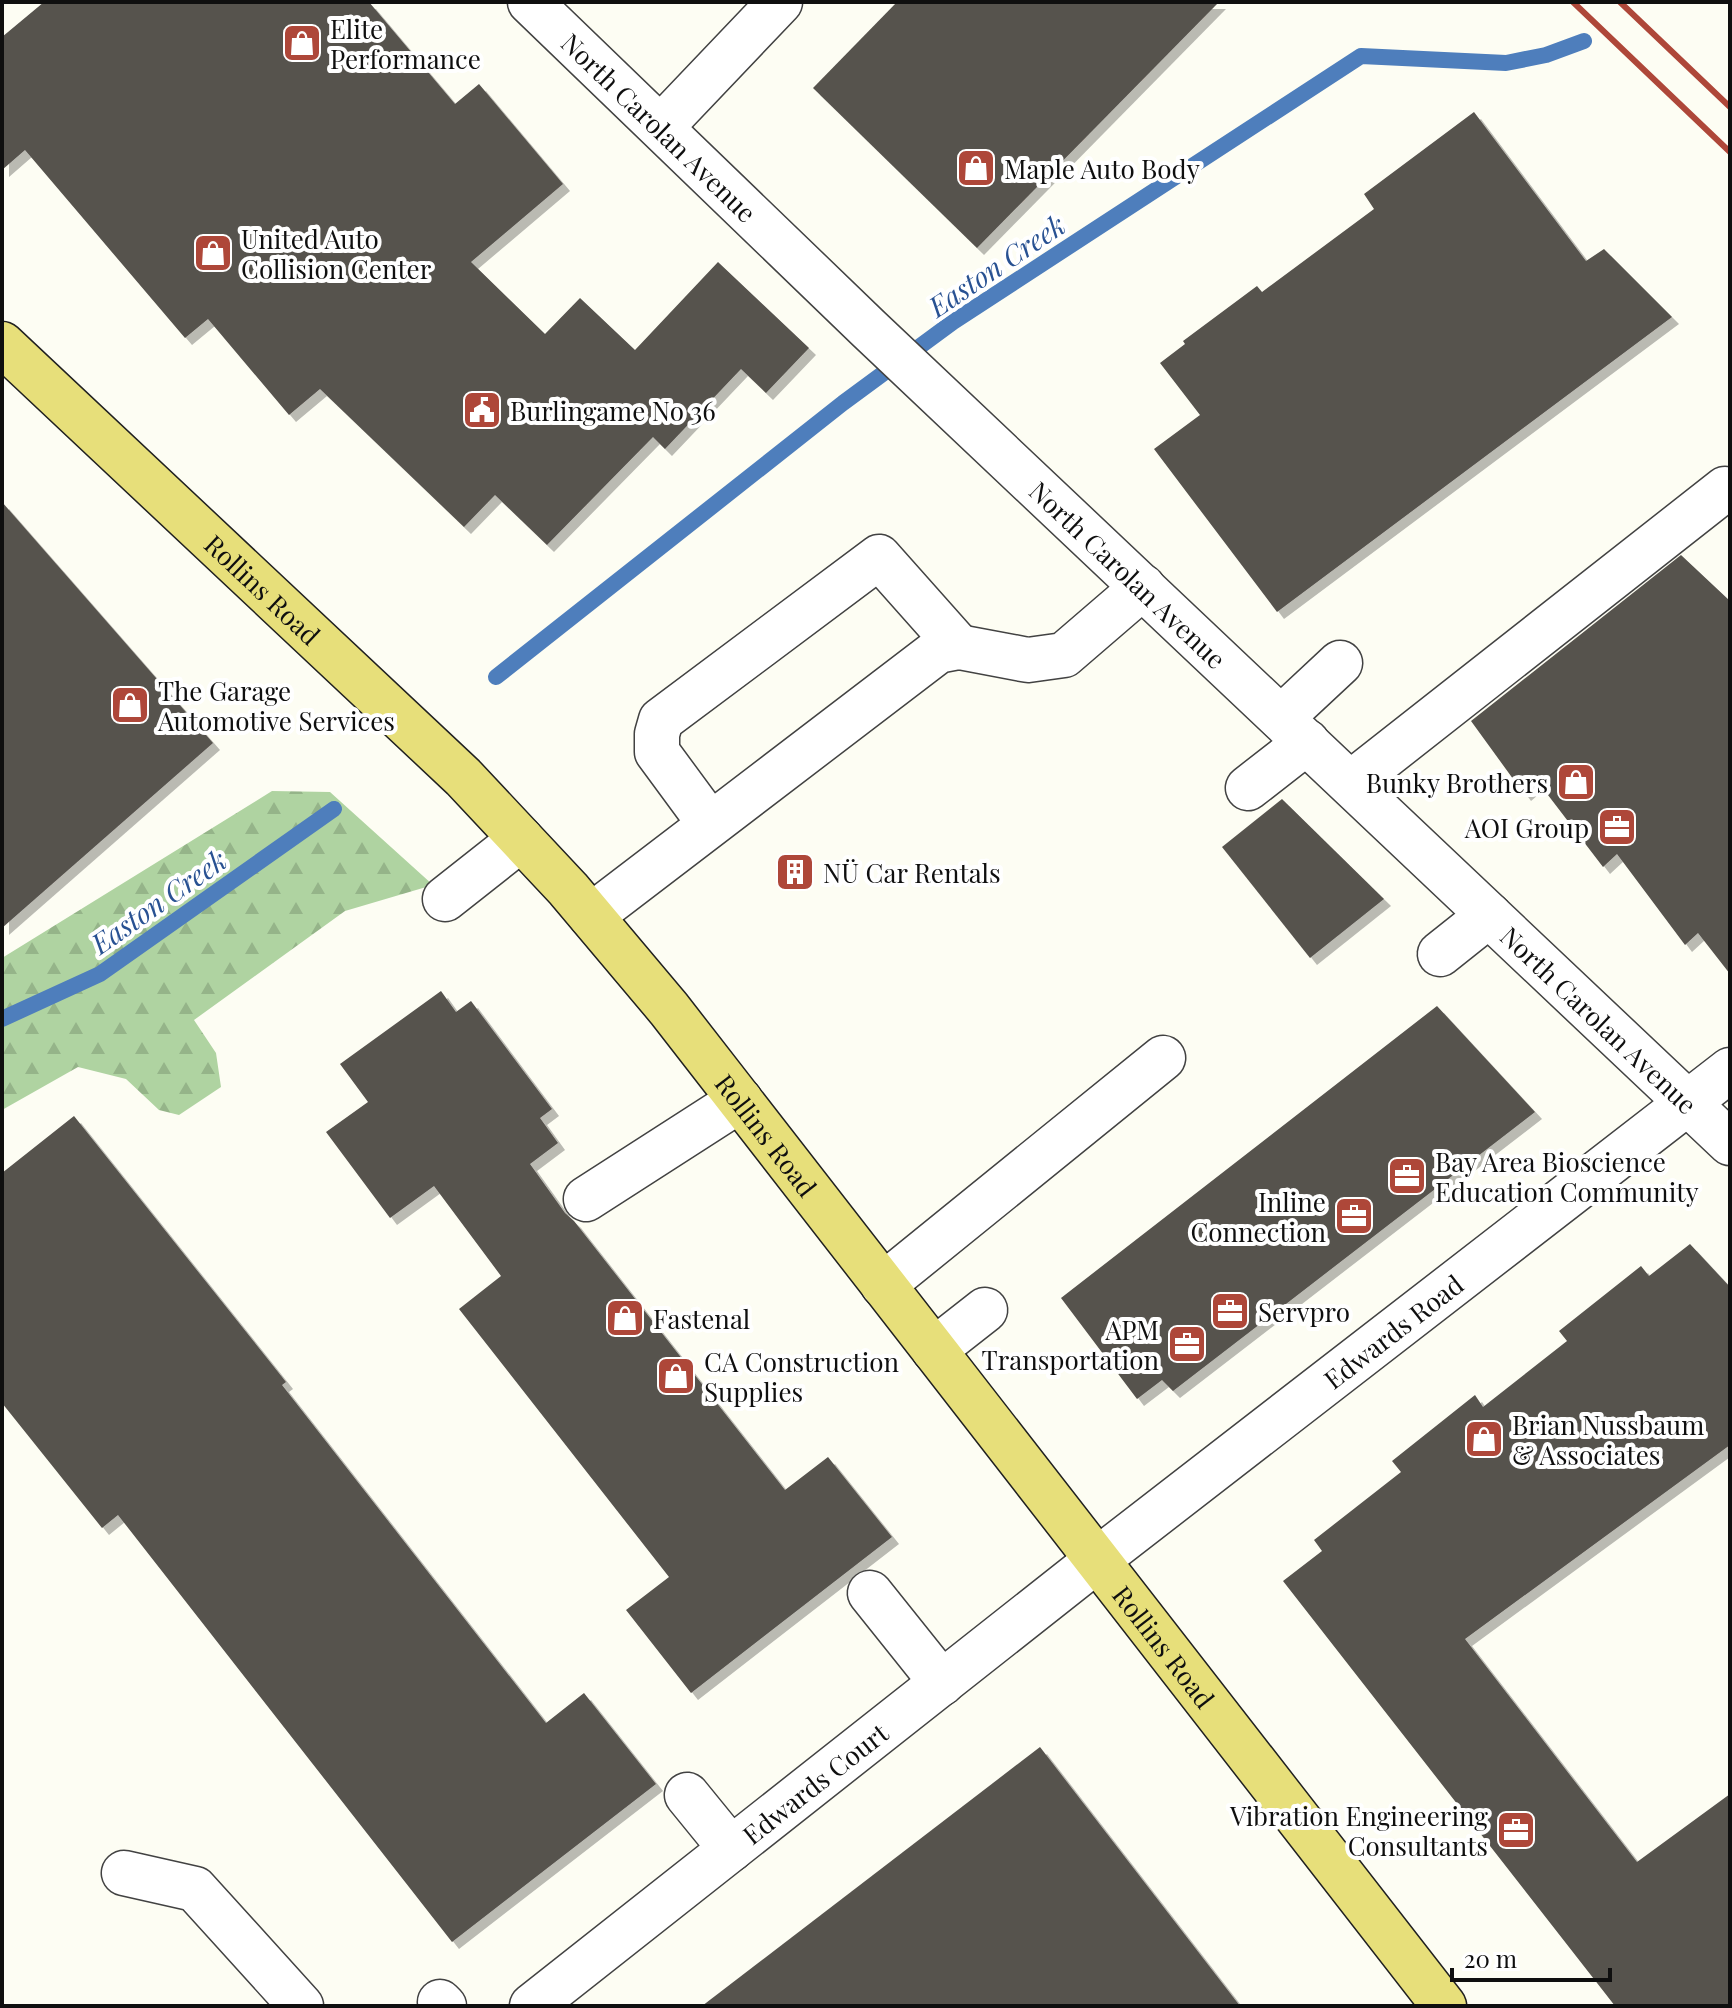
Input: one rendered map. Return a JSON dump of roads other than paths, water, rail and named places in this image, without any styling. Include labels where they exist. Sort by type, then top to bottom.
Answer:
[{"type":"main road","name":"Rollins Road","points":[[3,347],[412,727],[463,777],[591,916],[669,1009],[1444,2006]]},
{"type":"street","name":"North Carolan Avenue","points":[[530,2],[869,329],[1730,1143]]},
{"type":"street","points":[[661,127],[780,2]]},
{"type":"street","points":[[1351,783],[1725,489]]},
{"type":"street","points":[[710,824],[657,752],[661,720],[879,557],[959,647]]},
{"type":"street","points":[[591,916],[938,651],[959,647],[1028,660],[1064,655],[1143,587]]},
{"type":"street","points":[[1248,788],[1294,730],[1340,663]]},
{"type":"street","points":[[445,899],[521,839]]},
{"type":"street","points":[[1440,954],[1489,915]]},
{"type":"street","points":[[883,1285],[1163,1058]]},
{"type":"street","name":"Edwards Road","points":[[1097,1560],[1730,1070]]},
{"type":"street","points":[[586,1199],[740,1100]]},
{"type":"street","points":[[934,1350],[985,1310]]},
{"type":"street","name":"Edwards Court","points":[[532,2006],[1097,1560]]},
{"type":"street","points":[[870,1593],[942,1683]]},
{"type":"street","points":[[687,1795],[731,1849]]},
{"type":"street","points":[[124,1873],[195,1889],[301,2006]]},
{"type":"waterway","name":"Easton Creek","points":[[496,677],[843,403],[953,322],[1361,56],[1506,63],[1546,55],[1584,41]]},
{"type":"waterway","name":"Easton Creek","points":[[2,1019],[100,974],[334,809]]},
{"type":"railway","points":[[1573,2],[1730,152]]},
{"type":"railway","points":[[1620,2],[1730,107]]},
{"type":"place","name":"Elite Performance","points":[[302,43]]},
{"type":"place","name":"Maple Auto Body","points":[[976,168]]},
{"type":"place","name":"United Auto Collision Center","points":[[213,253]]},
{"type":"place","name":"Burlingame No 36","points":[[482,410]]},
{"type":"place","name":"The Garage Automotive Services","points":[[130,705]]},
{"type":"place","name":"Bunky Brothers","points":[[1576,782]]},
{"type":"place","name":"AOI Group","points":[[1617,827]]},
{"type":"place","name":"NÜ Car Rentals","points":[[795,872]]},
{"type":"place","name":"Bay Area Bioscience Education Community","points":[[1407,1176]]},
{"type":"place","name":"Inline Connection","points":[[1354,1216]]},
{"type":"place","name":"Servpro","points":[[1230,1311]]},
{"type":"place","name":"Fastenal","points":[[625,1318]]},
{"type":"place","name":"APM Transportation","points":[[1187,1344]]},
{"type":"place","name":"CA Construction Supplies","points":[[676,1376]]},
{"type":"place","name":"Brian Nussbaum & Associates","points":[[1484,1439]]},
{"type":"place","name":"Vibration Engineering Consultants","points":[[1516,1830]]}]
